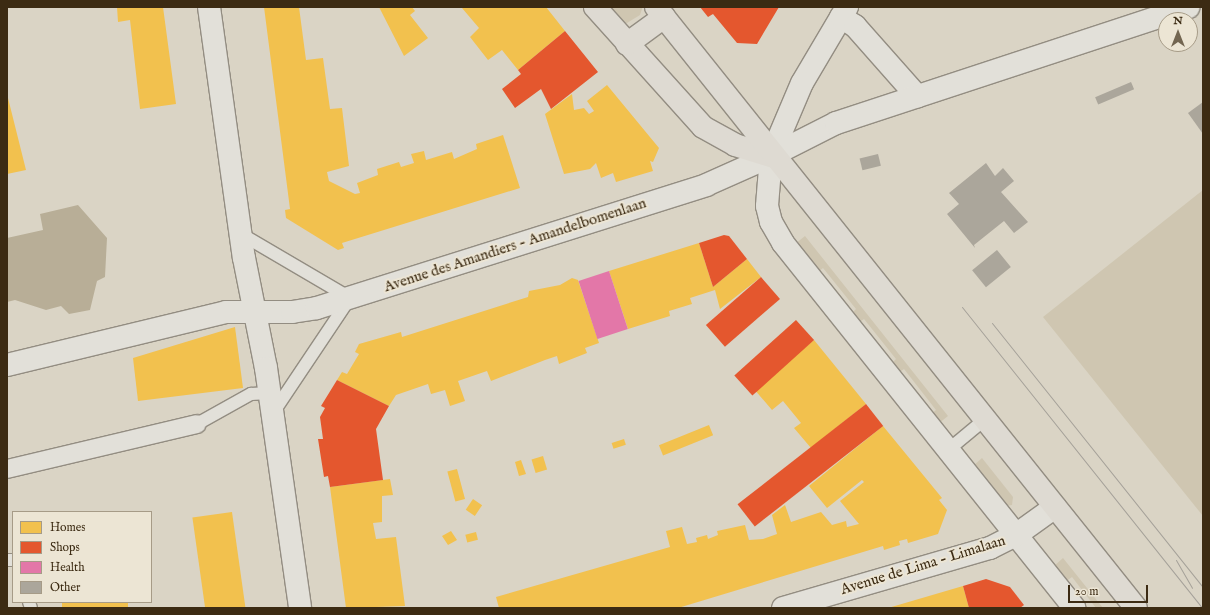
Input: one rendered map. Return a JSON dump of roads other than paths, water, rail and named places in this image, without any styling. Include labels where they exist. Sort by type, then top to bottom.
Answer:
[{"type":"main road","points":[[595,7],[703,127],[735,145],[771,156]]},
{"type":"main road","points":[[627,44],[660,12],[734,101],[771,156],[1136,608]]},
{"type":"street","points":[[209,7],[241,234],[271,403],[300,608]]},
{"type":"street","name":"Avenue des Amandiers - Amandelbomenlaan","points":[[7,365],[226,312],[254,310],[304,310],[350,298],[706,185],[771,156],[836,123],[1188,7]]},
{"type":"street","points":[[917,96],[844,12],[802,83],[771,156],[767,206],[776,233],[1074,608]]},
{"type":"street","points":[[7,469],[198,424]]},
{"type":"street","name":"Avenue de Lima - Limalaan","points":[[783,608],[990,548],[1016,535],[1055,507]]},
{"type":"lane","points":[[198,424],[251,394],[271,403],[350,298],[241,234]]},
{"type":"lane","points":[[948,450],[984,420]]},
{"type":"tram line","points":[[962,307],[1202,608]]},
{"type":"tram line","points":[[992,323],[1203,587]]},
{"type":"tram line","points":[[1176,560],[1192,588]]}]
